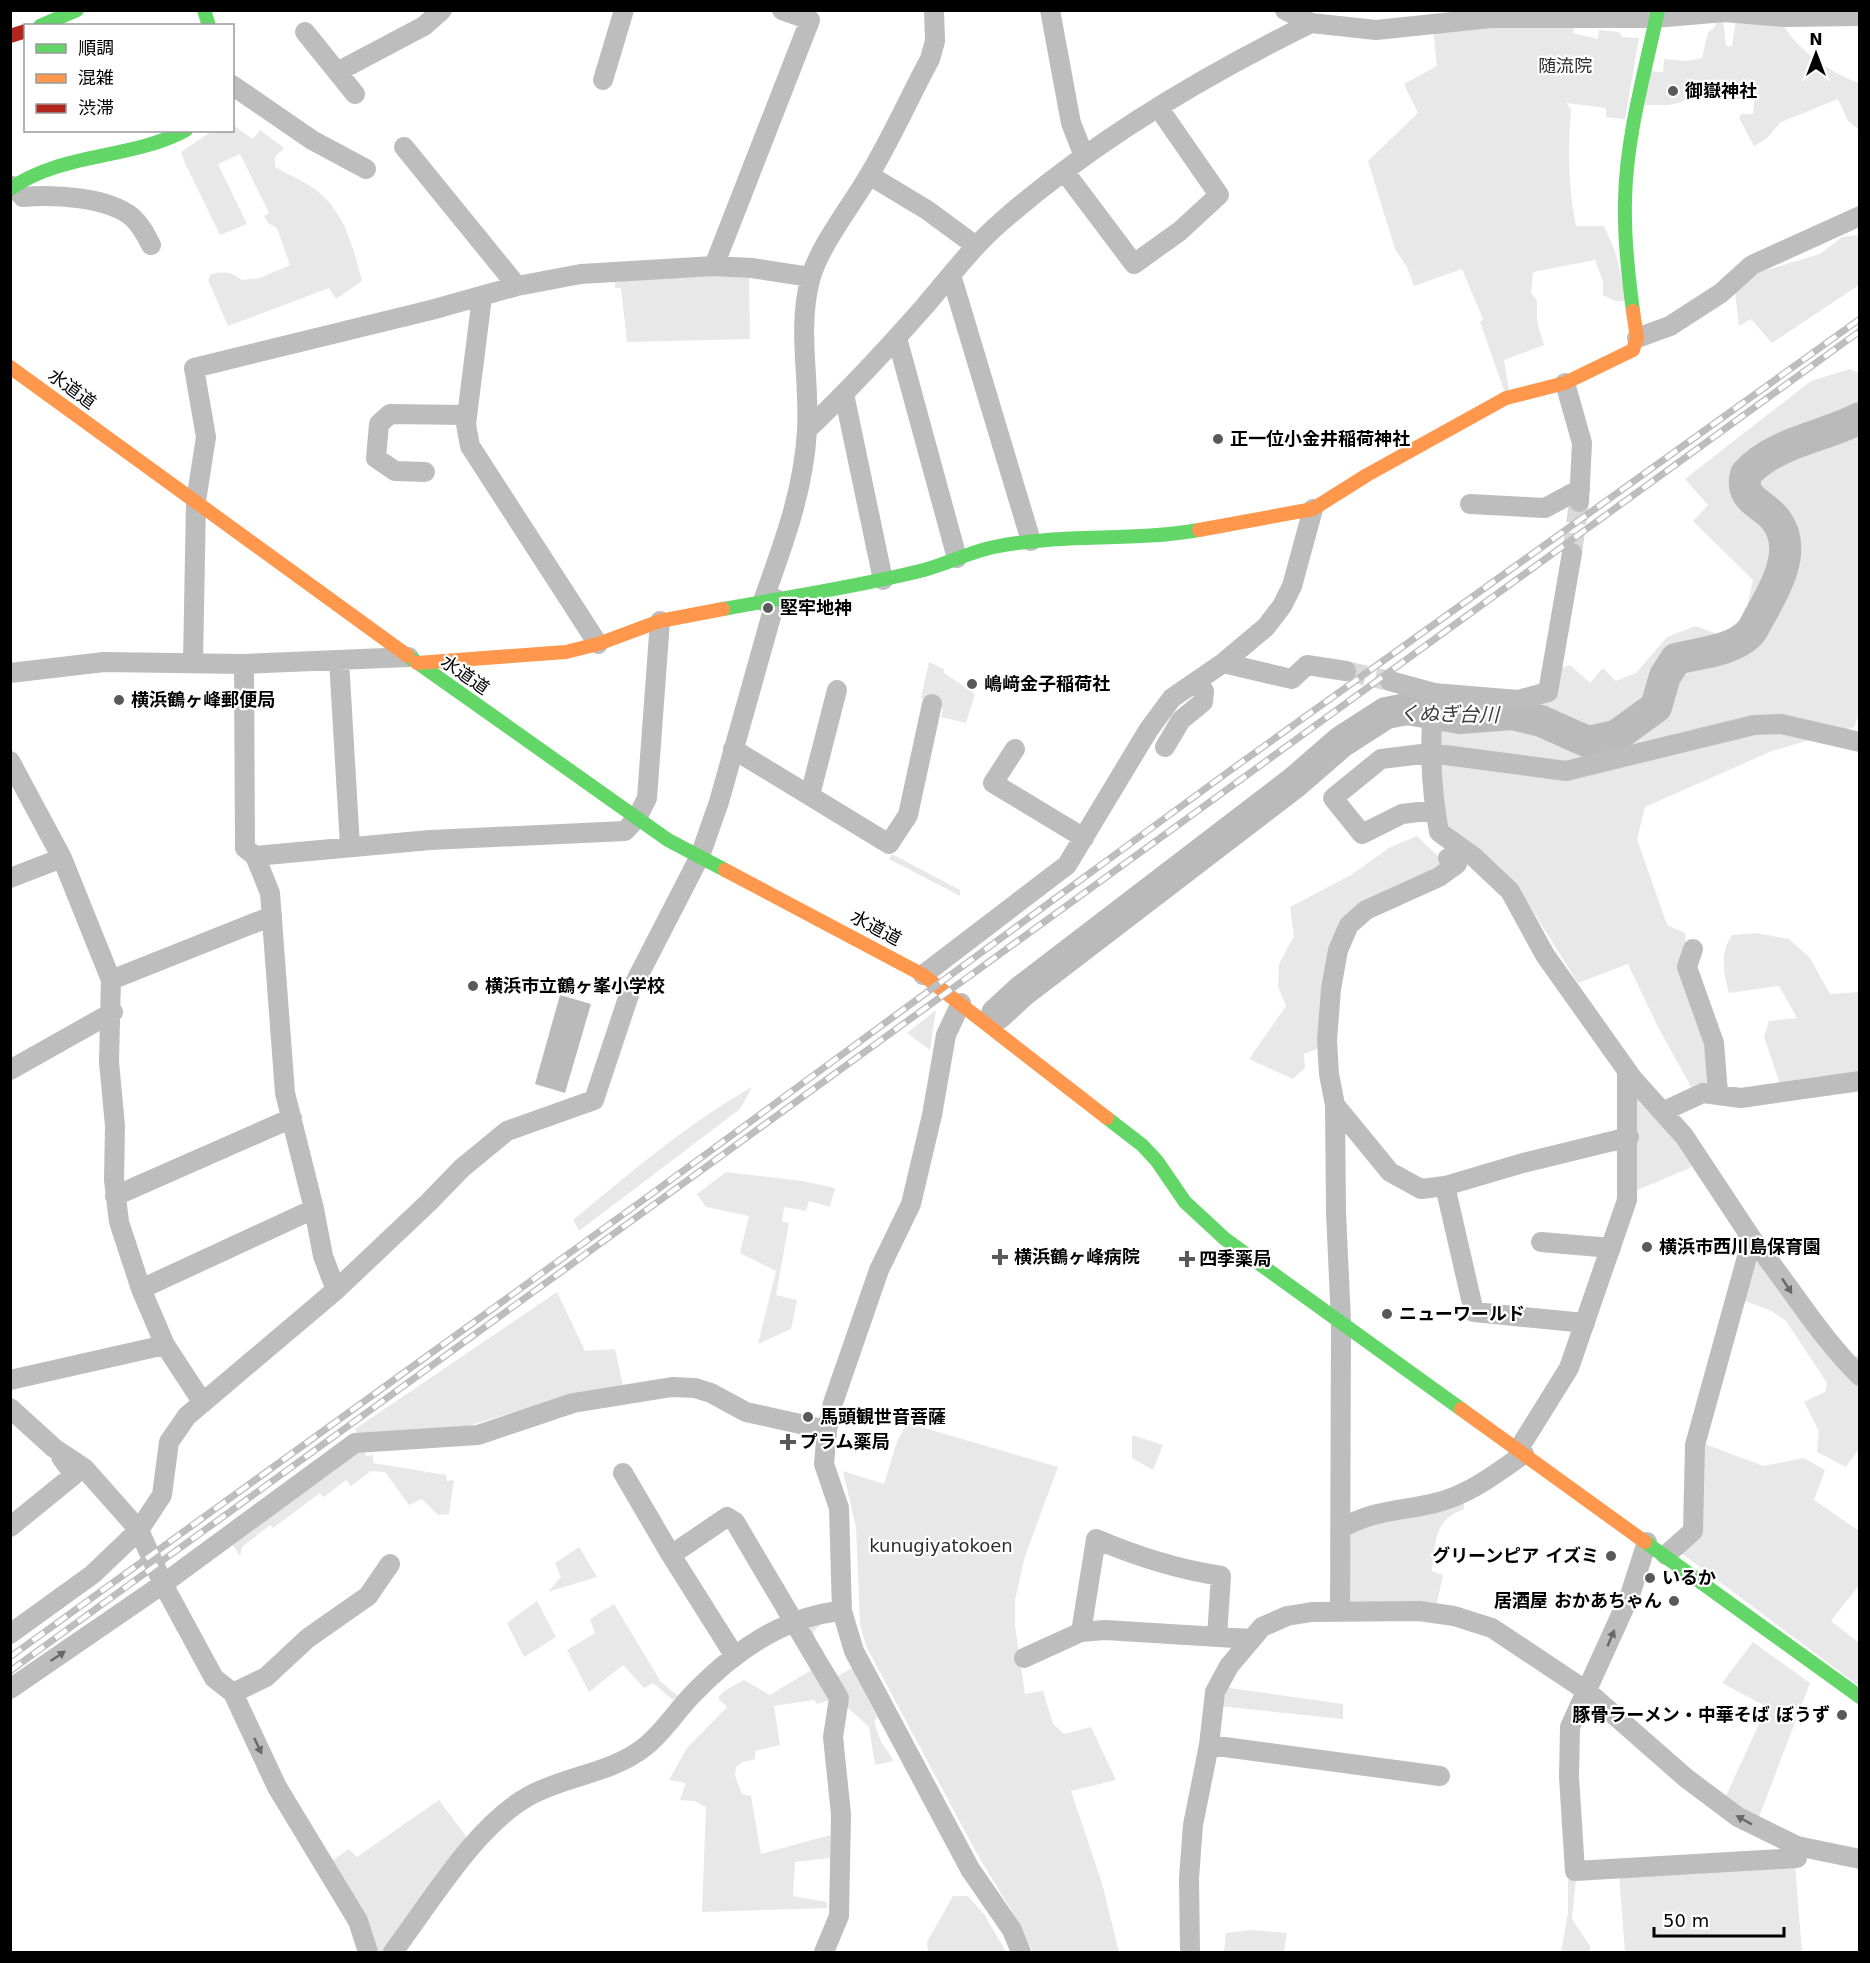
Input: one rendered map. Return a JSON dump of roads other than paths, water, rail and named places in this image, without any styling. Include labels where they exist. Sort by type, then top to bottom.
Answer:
[{"type":"street","points":[[45,24],[77,10]]},
{"type":"street","points":[[337,72],[424,26],[442,10]]},
{"type":"street","points":[[603,80],[624,10]]},
{"type":"street","points":[[714,266],[810,20],[782,10]]},
{"type":"street","points":[[10,1634],[93,1574],[139,1530],[162,1495],[169,1442],[187,1416],[336,1290],[462,1168],[507,1131],[594,1100],[630,992],[700,856],[719,802],[733,749],[802,476],[808,429],[802,316],[810,277],[831,237],[870,175],[930,59],[935,41],[934,10]]},
{"type":"street","points":[[1050,10],[1071,123],[1084,156]]},
{"type":"street","points":[[1285,10],[1311,23],[1377,30],[1491,18],[1724,12],[1783,17],[1860,16]]},
{"type":"street","points":[[10,673],[104,662],[244,664],[413,660],[566,652],[598,644],[660,621],[883,580],[992,547],[1031,541],[1175,534],[1313,509],[1366,475],[1506,398],[1565,383],[1633,350],[1637,338],[1626,258],[1624,199],[1633,128],[1657,14]]},
{"type":"street","points":[[808,429],[897,338],[976,246],[1000,223],[1064,171],[1158,107],[1231,64],[1311,23]]},
{"type":"street","points":[[305,32],[355,94]]},
{"type":"street","points":[[234,86],[312,140],[366,169]]},
{"type":"street","points":[[1064,171],[1134,264],[1180,231],[1219,195],[1158,107]]},
{"type":"street","points":[[151,245],[143,229],[131,216],[79,198],[49,194],[23,197],[12,187],[48,169],[162,142],[182,132]]},
{"type":"street","points":[[404,147],[518,285]]},
{"type":"street","points":[[870,175],[927,210],[976,246]]},
{"type":"street","points":[[1637,338],[1670,326],[1721,293],[1752,265],[1860,216]]},
{"type":"street","points":[[193,663],[196,501],[206,437],[194,368],[429,306],[482,297],[518,285],[581,274],[714,266],[752,268],[810,277]]},
{"type":"street","points":[[951,275],[1031,541]]},
{"type":"street","points":[[482,297],[467,415],[470,446],[598,644]]},
{"type":"street","points":[[897,338],[957,558]]},
{"type":"street","name":"水道道","points":[[10,367],[413,660],[668,840],[923,975],[1142,1145],[1157,1161],[1185,1202],[1208,1225],[1860,1697]]},
{"type":"street","points":[[1470,504],[1545,508],[1580,496],[1582,443],[1565,383]]},
{"type":"street","points":[[844,394],[883,580]]},
{"type":"street","points":[[425,472],[394,471],[376,458],[379,424],[390,414],[467,415]]},
{"type":"street","points":[[923,975],[1067,865],[1149,729],[1172,698],[1223,663],[1266,627],[1282,606],[1292,586],[1313,509]]},
{"type":"street","points":[[1390,681],[1433,707],[1518,700],[1548,692],[1572,553]]},
{"type":"street","points":[[255,856],[350,846],[625,831],[637,818],[647,798],[660,621]]},
{"type":"street","points":[[339,660],[350,846]]},
{"type":"street","points":[[1223,663],[1292,679],[1307,665],[1346,671]]},
{"type":"street","points":[[244,664],[245,848],[255,856],[270,893],[285,1093],[314,1209],[323,1256],[336,1290]]},
{"type":"street","points":[[1166,747],[1181,720],[1203,702],[1204,692],[1197,681]]},
{"type":"street","points":[[810,795],[837,690]]},
{"type":"street","points":[[733,749],[889,844],[908,815],[932,704]]},
{"type":"street","points":[[1340,1610],[1341,1322],[1336,1212],[1335,1105],[1329,1074],[1331,989],[1338,950],[1349,925],[1366,910],[1439,877],[1457,864],[1440,845],[1430,753],[1433,707]]},
{"type":"street","points":[[1435,810],[1402,814],[1362,834],[1333,798],[1381,759],[1430,753],[1566,771],[1754,725],[1781,724],[1860,742]]},
{"type":"street","points":[[1015,749],[993,783],[1084,838]]},
{"type":"street","points":[[10,761],[62,858],[111,980],[110,1062],[115,1126],[115,1196],[119,1222],[141,1289],[165,1345],[203,1403]]},
{"type":"street","points":[[1440,845],[1474,856],[1510,891],[1545,956],[1627,1071],[1684,1136],[1752,1239],[1775,1267],[1805,1313],[1860,1376]]},
{"type":"street","points":[[10,878],[62,858]]},
{"type":"street","points":[[111,980],[272,916]]},
{"type":"street","points":[[1693,949],[1688,966],[1714,1043],[1718,1093]]},
{"type":"street","points":[[961,1003],[946,1035],[932,1115],[911,1204],[879,1270],[833,1403],[827,1430],[824,1464],[841,1525],[842,1611],[854,1651],[970,1869],[1012,1930],[1021,1953]]},
{"type":"street","points":[[10,1070],[112,1012]]},
{"type":"street","points":[[1341,1528],[1355,1520],[1384,1510],[1435,1503],[1472,1491],[1521,1452],[1569,1368],[1627,1200],[1629,1137],[1627,1071]]},
{"type":"street","points":[[1662,1112],[1703,1093],[1718,1093],[1741,1098],[1860,1081]]},
{"type":"street","points":[[1335,1105],[1390,1172],[1421,1189],[1445,1186],[1523,1163],[1629,1137]]},
{"type":"street","points":[[115,1196],[292,1118]]},
{"type":"street","points":[[1445,1186],[1474,1312],[1585,1323]]},
{"type":"street","points":[[141,1289],[314,1209]]},
{"type":"street","points":[[1666,1555],[1693,1531],[1695,1445],[1752,1239]]},
{"type":"street","points":[[1541,1242],[1611,1248]]},
{"type":"street","points":[[10,1380],[165,1345]]},
{"type":"street","points":[[10,1689],[163,1584],[355,1443],[478,1435],[573,1404],[672,1387],[696,1388],[711,1393],[746,1412],[827,1430]]},
{"type":"street","points":[[10,1408],[54,1448],[84,1468],[139,1530],[163,1584],[214,1678],[233,1693],[277,1787],[358,1921],[368,1953]]},
{"type":"street","points":[[10,1527],[74,1475],[54,1448]]},
{"type":"street","points":[[623,1473],[734,1655]]},
{"type":"street","points":[[671,1555],[727,1517],[735,1522],[839,1698],[833,1737],[841,1814],[839,1917],[824,1953]]},
{"type":"street","points":[[1080,1632],[1096,1539],[1169,1566],[1221,1576],[1217,1637]]},
{"type":"street","points":[[1647,1542],[1629,1595],[1570,1727],[1568,1752],[1575,1871],[1797,1858],[1797,1846]]},
{"type":"street","points":[[233,1693],[266,1677],[308,1638],[368,1596],[390,1564]]},
{"type":"street","points":[[1190,1953],[1188,1900],[1193,1825],[1209,1745],[1215,1692],[1229,1666],[1262,1627],[1287,1616],[1340,1610],[1419,1611],[1454,1616],[1492,1628],[1587,1692],[1677,1770],[1738,1817],[1797,1846],[1860,1859]]},
{"type":"street","points":[[393,1953],[483,1833],[504,1814],[530,1796],[610,1768],[631,1757],[647,1745],[690,1697],[734,1655],[795,1621],[817,1613],[842,1611]]},
{"type":"street","points":[[1024,1658],[1080,1632],[1105,1629],[1251,1639]]},
{"type":"street","points":[[1209,1745],[1440,1776]]},
{"type":"waterway","name":"くぬぎ台川","points":[[997,1014],[1022,991],[1295,782],[1341,742],[1386,713],[1407,709],[1460,718],[1512,714],[1541,721],[1588,742],[1616,736],[1656,707],[1665,676],[1676,659],[1714,651],[1742,640],[1752,630],[1773,592],[1782,568],[1785,543],[1776,520],[1749,496],[1745,483],[1746,474],[1757,463],[1785,447],[1860,418]]},
{"type":"tunnel","points":[[1572,553],[1579,502]]},
{"type":"tunnel","points":[[1346,671],[1390,681]]},
{"type":"railway","points":[[10,1657],[650,1195],[1228,772],[1860,319]]},
{"type":"railway","points":[[10,1671],[1860,331]]},
{"type":"place","name":"御嶽神社","points":[[1673,91]]},
{"type":"place","name":"正一位小金井稲荷神社","points":[[1218,439]]},
{"type":"place","name":"堅牢地神","points":[[768,608]]},
{"type":"place","name":"嶋﨑金子稲荷社","points":[[972,684]]},
{"type":"place","name":"横浜鶴ヶ峰郵便局","points":[[119,700]]},
{"type":"place","name":"横浜市立鶴ヶ峯小学校","points":[[473,986]]},
{"type":"place","name":"横浜市西川島保育園","points":[[1647,1247]]},
{"type":"place","name":"横浜鶴ヶ峰病院","points":[[1000,1257]]},
{"type":"place","name":"四季薬局","points":[[1187,1259]]},
{"type":"place","name":"ニューワールド","points":[[1387,1314]]},
{"type":"place","name":"馬頭観世音菩薩","points":[[808,1417]]},
{"type":"place","name":"プラム薬局","points":[[788,1442]]},
{"type":"place","name":"グリーンピア イズミ","points":[[1611,1556]]},
{"type":"place","name":"いるか","points":[[1650,1578]]},
{"type":"place","name":"居酒屋 おかあちゃん","points":[[1674,1601]]},
{"type":"place","name":"豚骨ラーメン・中華そば ぼうず","points":[[1842,1715]]},
{"type":"park label","name":"随流院","points":[[1565,66]]},
{"type":"park label","name":"kunugiyatokoen","points":[[941,1546]]}]
